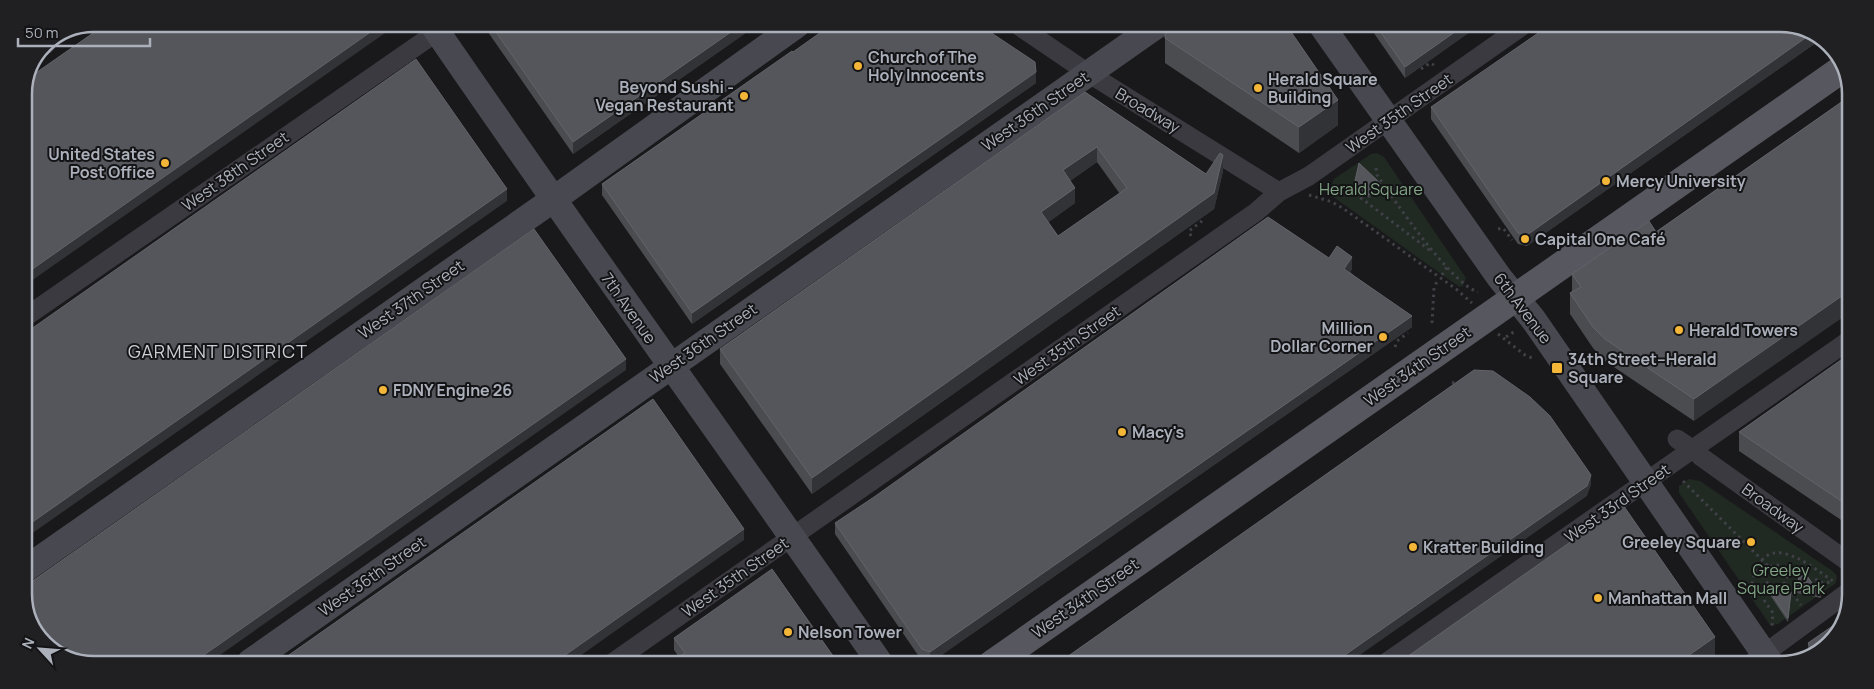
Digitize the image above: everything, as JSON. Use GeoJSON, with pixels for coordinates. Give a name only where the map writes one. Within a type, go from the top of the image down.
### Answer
{"type":"FeatureCollection","features":[{"type":"Feature","properties":{"kind":"main road","name":"7th Avenue"},"geometry":{"type":"LineString","coordinates":[[443,33],[554,199],[875,656]]}},
{"type":"Feature","properties":{"kind":"main road","name":"West 37th Street"},"geometry":{"type":"LineString","coordinates":[[33,564],[554,199],[786,33]]}},
{"type":"Feature","properties":{"kind":"main road","name":"West 36th Street"},"geometry":{"type":"LineString","coordinates":[[259,656],[1146,33]]}},
{"type":"Feature","properties":{"kind":"main road","name":"6th Avenue"},"geometry":{"type":"LineString","coordinates":[[1327,33],[1499,277],[1516,297],[1647,482],[1758,656]]}},
{"type":"Feature","properties":{"kind":"main road","name":"West 34th Street"},"geometry":{"type":"LineString","coordinates":[[1003,656],[1837,72]]}},
{"type":"Feature","properties":{"kind":"street","name":"West 38th Street"},"geometry":{"type":"LineString","coordinates":[[33,312],[430,33]]}},
{"type":"Feature","properties":{"kind":"street","name":"Broadway"},"geometry":{"type":"LineString","coordinates":[[1029,33],[1088,74],[1280,192]]}},
{"type":"Feature","properties":{"kind":"street","name":"West 35th Street"},"geometry":{"type":"LineString","coordinates":[[622,656],[1256,212],[1280,192],[1309,176],[1513,33]]}},
{"type":"Feature","properties":{"kind":"street","name":"West 33rd Street"},"geometry":{"type":"LineString","coordinates":[[1396,656],[1842,346]]}},
{"type":"Feature","properties":{"kind":"street","name":"Broadway"},"geometry":{"type":"LineString","coordinates":[[1687,447],[1842,557]]}},
{"type":"Feature","properties":{"kind":"street"},"geometry":{"type":"LineString","coordinates":[[1767,656],[1841,597]]}},
{"type":"Feature","properties":{"kind":"path"},"geometry":{"type":"LineString","coordinates":[[1421,69],[1430,63],[1434,64]]}},
{"type":"Feature","properties":{"kind":"path"},"geometry":{"type":"LineString","coordinates":[[1376,168],[1378,177],[1436,255],[1464,284],[1478,292]]}},
{"type":"Feature","properties":{"kind":"path"},"geometry":{"type":"LineString","coordinates":[[1301,192],[1332,202],[1344,209],[1474,304]]}},
{"type":"Feature","properties":{"kind":"path"},"geometry":{"type":"LineString","coordinates":[[1342,192],[1357,195],[1436,255]]}},
{"type":"Feature","properties":{"kind":"path"},"geometry":{"type":"LineString","coordinates":[[1191,236],[1189,231],[1202,222]]}},
{"type":"Feature","properties":{"kind":"path"},"geometry":{"type":"LineString","coordinates":[[1498,229],[1503,228],[1512,240]]}},
{"type":"Feature","properties":{"kind":"path"},"geometry":{"type":"LineString","coordinates":[[1442,275],[1447,267]]}},
{"type":"Feature","properties":{"kind":"path"},"geometry":{"type":"LineString","coordinates":[[1432,323],[1434,288],[1438,279]]}},
{"type":"Feature","properties":{"kind":"path"},"geometry":{"type":"LineString","coordinates":[[1506,337],[1509,333],[1515,331]]}},
{"type":"Feature","properties":{"kind":"path"},"geometry":{"type":"LineString","coordinates":[[1396,347],[1397,341],[1408,333]]}},
{"type":"Feature","properties":{"kind":"path"},"geometry":{"type":"LineString","coordinates":[[1452,382],[1457,385],[1462,383]]}},
{"type":"Feature","properties":{"kind":"path"},"geometry":{"type":"LineString","coordinates":[[1683,481],[1769,568]]}},
{"type":"Feature","properties":{"kind":"path"},"geometry":{"type":"LineString","coordinates":[[1752,584],[1756,570],[1762,561],[1775,553],[1787,553],[1834,582],[1823,583],[1816,579]]}},
{"type":"Feature","properties":{"kind":"path"},"geometry":{"type":"LineString","coordinates":[[1776,565],[1783,567],[1787,574],[1784,583],[1778,586],[1768,584],[1766,574],[1769,568],[1776,565]]}},
{"type":"Feature","properties":{"kind":"path"},"geometry":{"type":"LineString","coordinates":[[1784,583],[1801,605]]}},
{"type":"Feature","properties":{"kind":"path"},"geometry":{"type":"LineString","coordinates":[[1764,600],[1773,613],[1772,626]]}},
{"type":"Feature","properties":{"kind":"green space","name":"Herald Square"},"geometry":{"type":"Polygon","coordinates":[[[1377,153],[1384,157],[1466,278],[1463,286],[1460,287],[1448,279],[1332,196],[1330,188],[1334,179],[1371,154],[1377,153]]]}},
{"type":"Feature","properties":{"kind":"green space","name":"Greeley Square Park"},"geometry":{"type":"Polygon","coordinates":[[[1689,479],[1700,481],[1834,572],[1837,576],[1836,583],[1778,624],[1770,625],[1679,493],[1679,486],[1689,479]]]}},
{"type":"Feature","properties":{"kind":"building"},"geometry":{"type":"Polygon","coordinates":[[[93,33],[369,33],[33,269],[33,95],[37,72],[93,33]]]}},
{"type":"Feature","properties":{"kind":"building"},"geometry":{"type":"Polygon","coordinates":[[[497,33],[730,33],[573,142],[497,33]]]}},
{"type":"Feature","properties":{"kind":"building"},"geometry":{"type":"Polygon","coordinates":[[[820,33],[992,33],[1035,62],[1036,72],[692,313],[602,184],[820,33]]]}},
{"type":"Feature","properties":{"kind":"building"},"geometry":{"type":"Polygon","coordinates":[[[1165,33],[1292,33],[1338,100],[1299,127],[1165,38],[1165,33]]]}},
{"type":"Feature","properties":{"kind":"building"},"geometry":{"type":"Polygon","coordinates":[[[1381,33],[1453,33],[1405,67],[1381,33]]]}},
{"type":"Feature","properties":{"kind":"building"},"geometry":{"type":"Polygon","coordinates":[[[1538,33],[1779,33],[1805,38],[1527,235],[1518,233],[1431,107],[1538,33]]]}},
{"type":"Feature","properties":{"kind":"building"},"geometry":{"type":"Polygon","coordinates":[[[416,59],[507,189],[33,522],[33,328],[416,59]]]}},
{"type":"Feature","properties":{"kind":"building"},"geometry":{"type":"Polygon","coordinates":[[[1085,92],[1206,174],[1220,153],[1223,155],[1214,193],[812,478],[720,349],[1085,92]],[[1097,147],[1063,170],[1075,188],[1041,212],[1058,236],[1127,188],[1097,147]]]}},
{"type":"Feature","properties":{"kind":"building"},"geometry":{"type":"Polygon","coordinates":[[[1841,102],[1841,296],[1694,399],[1605,339],[1593,327],[1570,293],[1581,287],[1572,274],[1649,221],[1656,232],[1841,102]]]}},
{"type":"Feature","properties":{"kind":"building"},"geometry":{"type":"Polygon","coordinates":[[[1359,163],[1381,184],[1369,195],[1355,181],[1359,163]]]}},
{"type":"Feature","properties":{"kind":"building","name":"Macy's"},"geometry":{"type":"Polygon","coordinates":[[[1268,217],[1329,258],[1337,246],[1352,257],[1344,269],[1412,316],[930,652],[922,649],[835,523],[1268,217]]]}},
{"type":"Feature","properties":{"kind":"building"},"geometry":{"type":"Polygon","coordinates":[[[534,229],[626,359],[203,656],[95,656],[75,653],[65,649],[65,624],[41,624],[36,614],[33,598],[33,581],[534,229]]]}},
{"type":"Feature","properties":{"kind":"building"},"geometry":{"type":"Polygon","coordinates":[[[1842,360],[1842,501],[1739,432],[1842,360]]]}},
{"type":"Feature","properties":{"kind":"building"},"geometry":{"type":"Polygon","coordinates":[[[1474,370],[1493,371],[1530,397],[1550,416],[1591,475],[1587,486],[1343,656],[1068,656],[1474,370]]]}},
{"type":"Feature","properties":{"kind":"building"},"geometry":{"type":"Polygon","coordinates":[[[653,399],[744,529],[564,656],[288,656],[653,399]]]}},
{"type":"Feature","properties":{"kind":"building","name":"Manhattan Mall"},"geometry":{"type":"Polygon","coordinates":[[[1623,505],[1715,637],[1688,656],[1408,656],[1623,505]]]}},
{"type":"Feature","properties":{"kind":"building"},"geometry":{"type":"Polygon","coordinates":[[[1801,568],[1821,595],[1796,590],[1801,568]]]}},
{"type":"Feature","properties":{"kind":"building"},"geometry":{"type":"Polygon","coordinates":[[[772,569],[833,656],[680,656],[685,653],[674,638],[772,569]]]}},
{"type":"Feature","properties":{"kind":"building"},"geometry":{"type":"Polygon","coordinates":[[[1768,589],[1791,592],[1788,618],[1768,589]]]}},
{"type":"Feature","properties":{"kind":"building"},"geometry":{"type":"Polygon","coordinates":[[[1833,626],[1814,646],[1811,648],[1808,643],[1833,626]]]}},
{"type":"Feature","properties":{"kind":"place","name":"Church of The Holy Innocents"},"geometry":{"type":"Point","coordinates":[858,66]}},
{"type":"Feature","properties":{"kind":"place","name":"Herald Square Building"},"geometry":{"type":"Point","coordinates":[1258,88]}},
{"type":"Feature","properties":{"kind":"place","name":"Beyond Sushi - Vegan Restaurant"},"geometry":{"type":"Point","coordinates":[744,96]}},
{"type":"Feature","properties":{"kind":"place","name":"United States Post Office"},"geometry":{"type":"Point","coordinates":[165,163]}},
{"type":"Feature","properties":{"kind":"place","name":"Mercy University"},"geometry":{"type":"Point","coordinates":[1606,181]}},
{"type":"Feature","properties":{"kind":"place","name":"Capital One Café"},"geometry":{"type":"Point","coordinates":[1525,239]}},
{"type":"Feature","properties":{"kind":"place","name":"Herald Towers"},"geometry":{"type":"Point","coordinates":[1679,330]}},
{"type":"Feature","properties":{"kind":"place","name":"Million Dollar Corner"},"geometry":{"type":"Point","coordinates":[1383,337]}},
{"type":"Feature","properties":{"kind":"place","name":"34th Street–Herald Square"},"geometry":{"type":"Point","coordinates":[1557,368]}},
{"type":"Feature","properties":{"kind":"place","name":"FDNY Engine 26"},"geometry":{"type":"Point","coordinates":[383,390]}},
{"type":"Feature","properties":{"kind":"place","name":"Macy's"},"geometry":{"type":"Point","coordinates":[1122,432]}},
{"type":"Feature","properties":{"kind":"place","name":"Greeley Square"},"geometry":{"type":"Point","coordinates":[1751,542]}},
{"type":"Feature","properties":{"kind":"place","name":"Kratter Building"},"geometry":{"type":"Point","coordinates":[1413,547]}},
{"type":"Feature","properties":{"kind":"place","name":"Manhattan Mall"},"geometry":{"type":"Point","coordinates":[1598,598]}},
{"type":"Feature","properties":{"kind":"place","name":"Nelson Tower"},"geometry":{"type":"Point","coordinates":[788,632]}},
{"type":"Feature","properties":{"kind":"district","name":"GARMENT DISTRICT"},"geometry":{"type":"Point","coordinates":[218,352]}}]}
